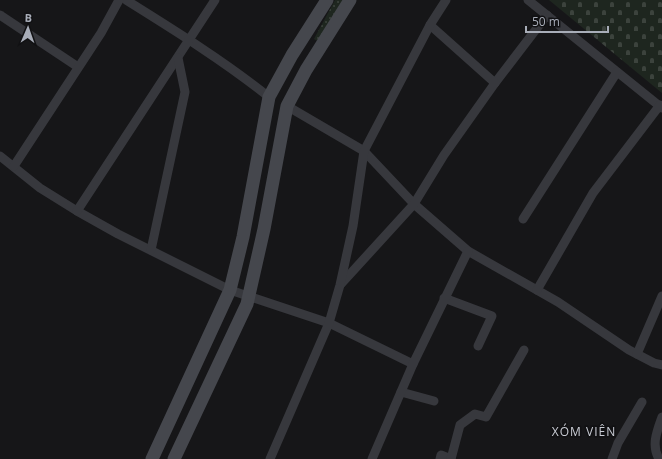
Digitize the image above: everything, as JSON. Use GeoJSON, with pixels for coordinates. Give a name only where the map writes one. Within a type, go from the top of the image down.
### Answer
{"type":"FeatureCollection","features":[{"type":"Feature","properties":{"kind":"main road"},"geometry":{"type":"LineString","coordinates":[[152,459],[230,290],[243,237],[269,97],[292,54],[327,0]]}},
{"type":"Feature","properties":{"kind":"main road"},"geometry":{"type":"LineString","coordinates":[[174,459],[247,304],[264,229],[287,106],[306,70],[350,0]]}},
{"type":"Feature","properties":{"kind":"main road"},"geometry":{"type":"LineString","coordinates":[[269,97],[287,106]]}},
{"type":"Feature","properties":{"kind":"street"},"geometry":{"type":"LineString","coordinates":[[14,166],[101,32],[119,0]]}},
{"type":"Feature","properties":{"kind":"street"},"geometry":{"type":"LineString","coordinates":[[126,0],[190,41],[269,97]]}},
{"type":"Feature","properties":{"kind":"street"},"geometry":{"type":"LineString","coordinates":[[77,211],[190,41],[215,0]]}},
{"type":"Feature","properties":{"kind":"street"},"geometry":{"type":"LineString","coordinates":[[270,459],[329,323],[340,285],[353,226],[364,151],[430,26],[446,0]]}},
{"type":"Feature","properties":{"kind":"street"},"geometry":{"type":"LineString","coordinates":[[528,0],[661,106],[593,193],[537,290]]}},
{"type":"Feature","properties":{"kind":"street"},"geometry":{"type":"LineString","coordinates":[[0,15],[78,67]]}},
{"type":"Feature","properties":{"kind":"street"},"geometry":{"type":"LineString","coordinates":[[340,285],[414,204],[444,155],[547,15]]}},
{"type":"Feature","properties":{"kind":"street"},"geometry":{"type":"LineString","coordinates":[[430,26],[495,84]]}},
{"type":"Feature","properties":{"kind":"street"},"geometry":{"type":"LineString","coordinates":[[151,250],[185,92],[178,58]]}},
{"type":"Feature","properties":{"kind":"street"},"geometry":{"type":"LineString","coordinates":[[522,219],[617,72]]}},
{"type":"Feature","properties":{"kind":"street"},"geometry":{"type":"LineString","coordinates":[[287,106],[364,151],[414,204],[468,251],[558,302],[637,354],[662,365]]}},
{"type":"Feature","properties":{"kind":"street"},"geometry":{"type":"LineString","coordinates":[[0,156],[40,188],[77,211],[230,290],[329,323],[413,364]]}},
{"type":"Feature","properties":{"kind":"street"},"geometry":{"type":"LineString","coordinates":[[372,459],[413,364],[468,251]]}},
{"type":"Feature","properties":{"kind":"street"},"geometry":{"type":"LineString","coordinates":[[637,354],[662,296]]}},
{"type":"Feature","properties":{"kind":"street"},"geometry":{"type":"LineString","coordinates":[[444,298],[492,316],[478,346]]}},
{"type":"Feature","properties":{"kind":"street"},"geometry":{"type":"LineString","coordinates":[[440,459],[441,456],[451,459],[460,425],[475,414],[486,417],[524,350]]}},
{"type":"Feature","properties":{"kind":"street"},"geometry":{"type":"LineString","coordinates":[[401,392],[434,401]]}},
{"type":"Feature","properties":{"kind":"street"},"geometry":{"type":"LineString","coordinates":[[612,459],[618,442],[642,402]]}},
{"type":"Feature","properties":{"kind":"street"},"geometry":{"type":"LineString","coordinates":[[659,459],[655,453],[655,436],[662,417]]}},
{"type":"Feature","properties":{"kind":"green space"},"geometry":{"type":"Polygon","coordinates":[[[335,0],[343,0],[319,42],[314,39],[335,0]]]}},
{"type":"Feature","properties":{"kind":"green space"},"geometry":{"type":"Polygon","coordinates":[[[549,0],[662,0],[662,93],[549,0]]]}},
{"type":"Feature","properties":{"kind":"district","name":"XÓM VIÊN"},"geometry":{"type":"Point","coordinates":[584,431]}}]}
